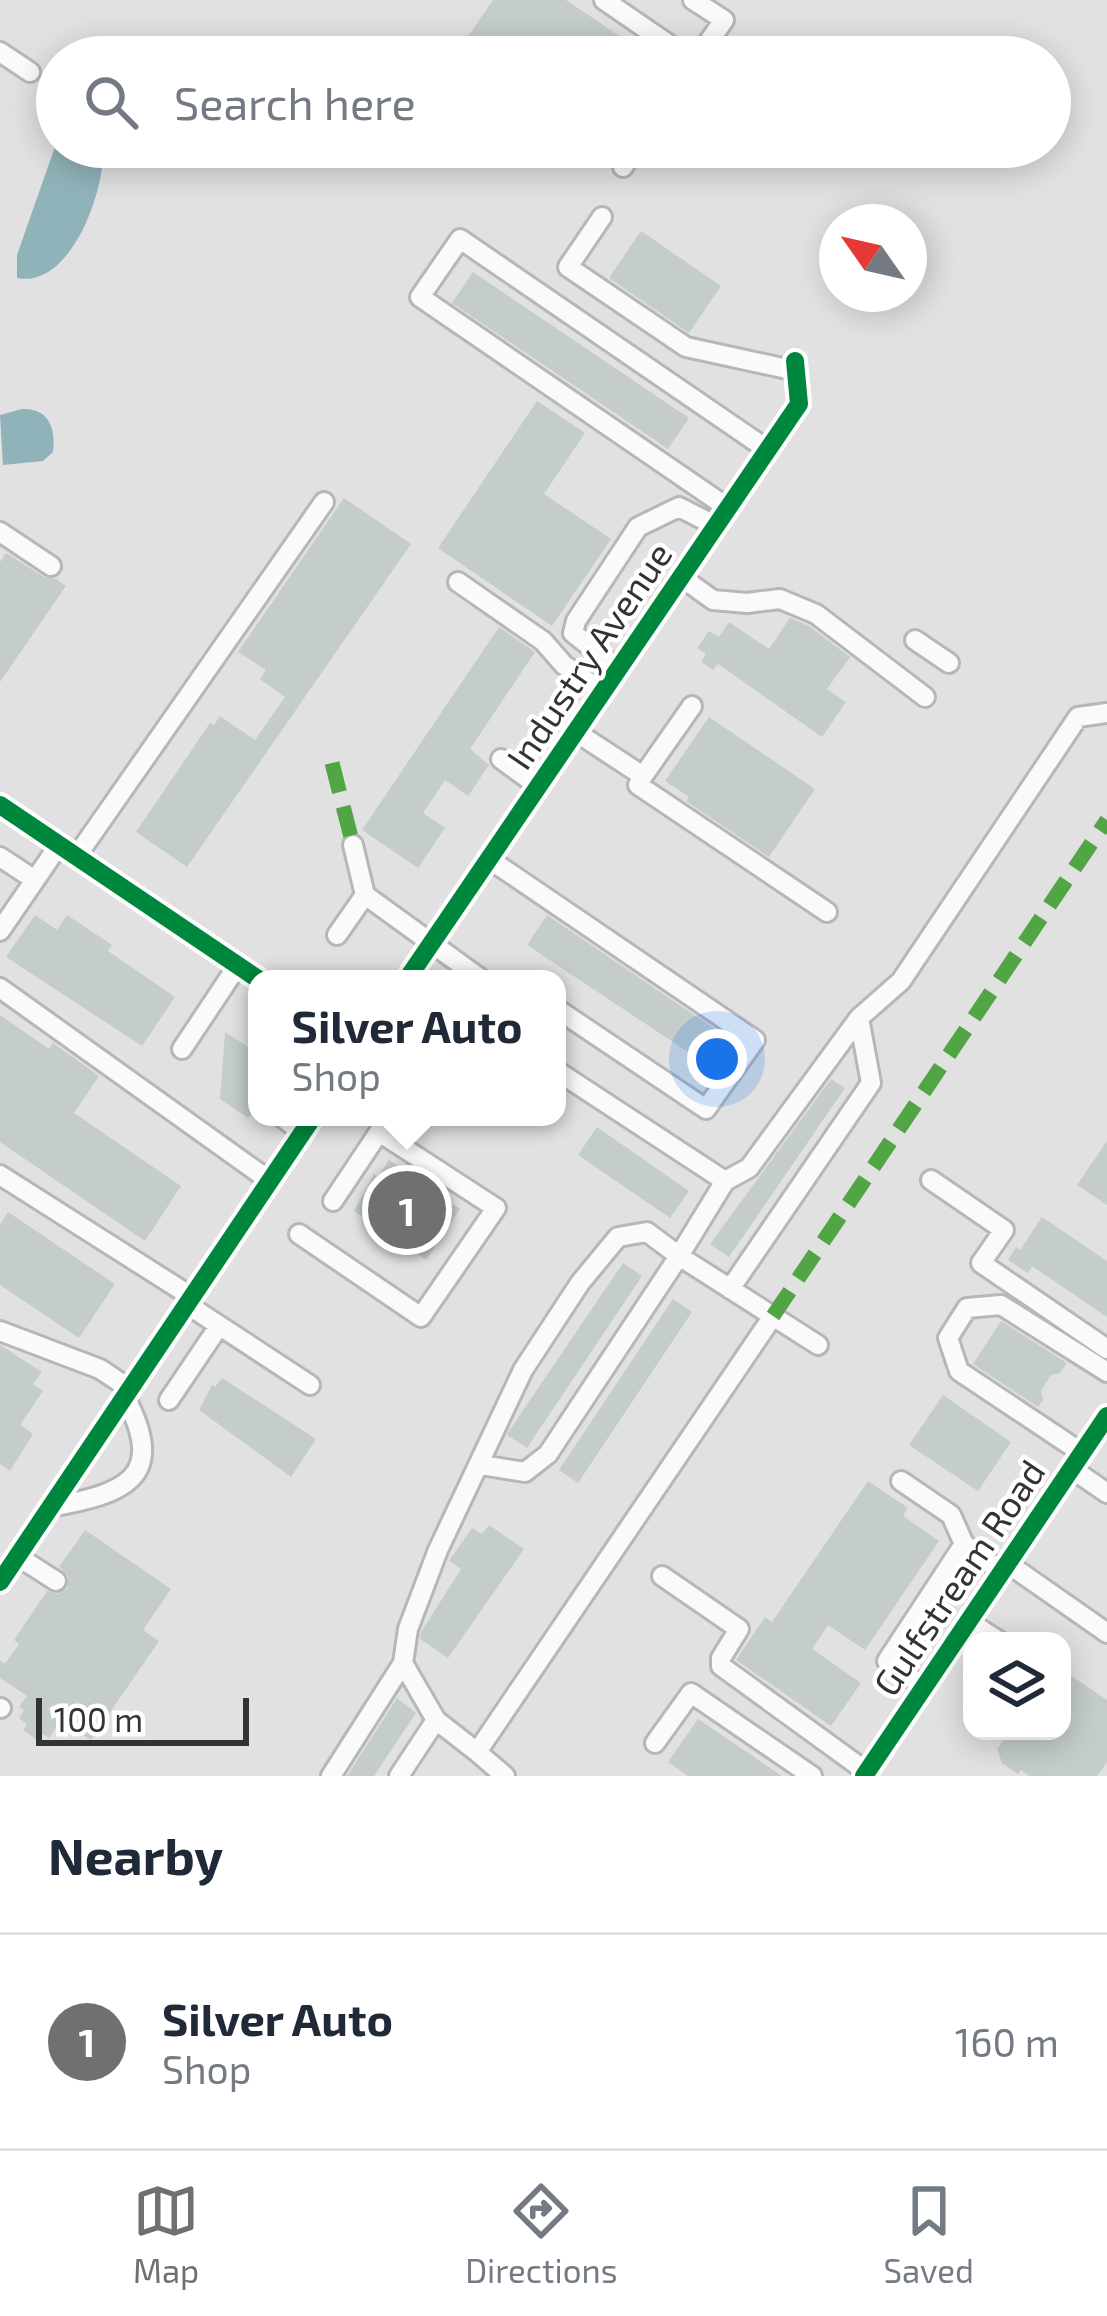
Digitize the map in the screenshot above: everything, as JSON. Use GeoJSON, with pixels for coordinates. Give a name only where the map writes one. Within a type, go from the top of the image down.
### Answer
{"type":"FeatureCollection","features":[{"type":"Feature","properties":{"kind":"street"},"geometry":{"type":"LineString","coordinates":[[604,0],[656,36]]}},
{"type":"Feature","properties":{"kind":"street"},"geometry":{"type":"LineString","coordinates":[[0,52],[30,72]]}},
{"type":"Feature","properties":{"kind":"street","name":"Industry Avenue"},"geometry":{"type":"LineString","coordinates":[[414,970],[799,404],[796,366],[686,347],[568,267],[602,218]]}},
{"type":"Feature","properties":{"kind":"street"},"geometry":{"type":"LineString","coordinates":[[728,508],[420,297],[433,278],[460,239],[768,450]]}},
{"type":"Feature","properties":{"kind":"street"},"geometry":{"type":"LineString","coordinates":[[76,856],[324,502]]}},
{"type":"Feature","properties":{"kind":"street"},"geometry":{"type":"LineString","coordinates":[[618,669],[573,633],[576,621],[638,526],[679,507],[716,526]]}},
{"type":"Feature","properties":{"kind":"street"},"geometry":{"type":"LineString","coordinates":[[0,532],[51,566]]}},
{"type":"Feature","properties":{"kind":"street"},"geometry":{"type":"LineString","coordinates":[[681,577],[713,600],[780,599],[816,614],[925,697]]}},
{"type":"Feature","properties":{"kind":"street"},"geometry":{"type":"LineString","coordinates":[[458,582],[543,641],[563,665],[603,692]]}},
{"type":"Feature","properties":{"kind":"street"},"geometry":{"type":"LineString","coordinates":[[915,640],[949,663]]}},
{"type":"Feature","properties":{"kind":"street"},"geometry":{"type":"LineString","coordinates":[[692,706],[638,785],[827,912]]}},
{"type":"Feature","properties":{"kind":"street"},"geometry":{"type":"LineString","coordinates":[[481,1465],[525,1472],[548,1454],[725,1181],[749,1168],[859,1018],[901,981],[1078,717],[1107,713]]}},
{"type":"Feature","properties":{"kind":"street"},"geometry":{"type":"LineString","coordinates":[[575,732],[644,776]]}},
{"type":"Feature","properties":{"kind":"street"},"geometry":{"type":"LineString","coordinates":[[501,759],[538,786]]}},
{"type":"Feature","properties":{"kind":"street"},"geometry":{"type":"LineString","coordinates":[[0,805],[248,972]]}},
{"type":"Feature","properties":{"kind":"street"},"geometry":{"type":"LineString","coordinates":[[0,931],[59,845]]}},
{"type":"Feature","properties":{"kind":"street"},"geometry":{"type":"LineString","coordinates":[[353,845],[365,895],[468,970]]}},
{"type":"Feature","properties":{"kind":"street"},"geometry":{"type":"LineString","coordinates":[[0,857],[35,880]]}},
{"type":"Feature","properties":{"kind":"street"},"geometry":{"type":"LineString","coordinates":[[489,859],[755,1040],[706,1109],[566,1015]]}},
{"type":"Feature","properties":{"kind":"street"},"geometry":{"type":"LineString","coordinates":[[337,935],[365,895]]}},
{"type":"Feature","properties":{"kind":"street"},"geometry":{"type":"LineString","coordinates":[[182,1049],[238,965]]}},
{"type":"Feature","properties":{"kind":"street"},"geometry":{"type":"LineString","coordinates":[[0,988],[270,1181]]}},
{"type":"Feature","properties":{"kind":"street"},"geometry":{"type":"LineString","coordinates":[[730,1289],[871,1083],[859,1018]]}},
{"type":"Feature","properties":{"kind":"street"},"geometry":{"type":"LineString","coordinates":[[566,1077],[725,1181]]}},
{"type":"Feature","properties":{"kind":"street"},"geometry":{"type":"LineString","coordinates":[[56,1581],[6,1568],[307,1126]]}},
{"type":"Feature","properties":{"kind":"street"},"geometry":{"type":"LineString","coordinates":[[333,1201],[383,1126]]}},
{"type":"Feature","properties":{"kind":"street"},"geometry":{"type":"LineString","coordinates":[[299,1234],[422,1317],[496,1208],[387,1126]]}},
{"type":"Feature","properties":{"kind":"street"},"geometry":{"type":"LineString","coordinates":[[0,1175],[310,1385]]}},
{"type":"Feature","properties":{"kind":"street"},"geometry":{"type":"LineString","coordinates":[[931,1180],[1004,1230],[981,1264],[1107,1349]]}},
{"type":"Feature","properties":{"kind":"street"},"geometry":{"type":"LineString","coordinates":[[331,1776],[403,1663],[408,1629],[438,1550],[523,1370],[580,1283],[618,1237],[647,1232],[818,1345]]}},
{"type":"Feature","properties":{"kind":"street"},"geometry":{"type":"LineString","coordinates":[[1107,1372],[1001,1305],[967,1308],[948,1338],[959,1371],[1077,1461],[1107,1493]]}},
{"type":"Feature","properties":{"kind":"street"},"geometry":{"type":"LineString","coordinates":[[477,1752],[773,1316]]}},
{"type":"Feature","properties":{"kind":"street"},"geometry":{"type":"LineString","coordinates":[[169,1400],[219,1326]]}},
{"type":"Feature","properties":{"kind":"street"},"geometry":{"type":"LineString","coordinates":[[0,1331],[100,1369],[127,1393],[143,1441],[137,1472],[109,1492],[50,1507]]}},
{"type":"Feature","properties":{"kind":"street","name":"Gulfstream Road"},"geometry":{"type":"LineString","coordinates":[[868,1770],[1107,1416]]}},
{"type":"Feature","properties":{"kind":"street"},"geometry":{"type":"LineString","coordinates":[[901,1481],[951,1515],[964,1544],[1107,1633]]}},
{"type":"Feature","properties":{"kind":"street"},"geometry":{"type":"LineString","coordinates":[[924,1687],[887,1661],[964,1544]]}},
{"type":"Feature","properties":{"kind":"street"},"geometry":{"type":"LineString","coordinates":[[662,1576],[740,1629],[721,1658],[721,1666],[868,1770],[892,1776]]}},
{"type":"Feature","properties":{"kind":"street"},"geometry":{"type":"LineString","coordinates":[[968,1621],[985,1632]]}},
{"type":"Feature","properties":{"kind":"street"},"geometry":{"type":"LineString","coordinates":[[403,1663],[436,1720],[505,1776]]}},
{"type":"Feature","properties":{"kind":"street"},"geometry":{"type":"LineString","coordinates":[[655,1743],[691,1693],[812,1776]]}},
{"type":"Feature","properties":{"kind":"street"},"geometry":{"type":"LineString","coordinates":[[399,1776],[436,1720]]}},
{"type":"Feature","properties":{"kind":"water"},"geometry":{"type":"Polygon","coordinates":[[[48,168],[101,168],[81,232],[54,268],[36,277],[17,278],[17,255],[48,168]]]}},
{"type":"Feature","properties":{"kind":"water"},"geometry":{"type":"Polygon","coordinates":[[[22,409],[39,412],[49,421],[53,452],[43,461],[3,465],[0,415],[22,409]]]}},
{"type":"Feature","properties":{"kind":"building"},"geometry":{"type":"Polygon","coordinates":[[[493,0],[566,0],[620,36],[468,36],[493,0]]]}},
{"type":"Feature","properties":{"kind":"building"},"geometry":{"type":"Polygon","coordinates":[[[641,231],[721,286],[689,333],[609,278],[641,231]]]}},
{"type":"Feature","properties":{"kind":"building"},"geometry":{"type":"Polygon","coordinates":[[[473,272],[689,418],[668,449],[452,303],[473,272]]]}},
{"type":"Feature","properties":{"kind":"building"},"geometry":{"type":"Polygon","coordinates":[[[537,401],[585,433],[544,494],[611,539],[552,626],[438,548],[537,401]]]}},
{"type":"Feature","properties":{"kind":"building"},"geometry":{"type":"Polygon","coordinates":[[[344,498],[411,544],[187,867],[136,832],[210,723],[214,725],[220,716],[255,740],[285,697],[260,679],[266,670],[238,652],[344,498]]]}},
{"type":"Feature","properties":{"kind":"building"},"geometry":{"type":"Polygon","coordinates":[[[6,553],[66,586],[0,682],[0,562],[6,553]]]}},
{"type":"Feature","properties":{"kind":"building"},"geometry":{"type":"Polygon","coordinates":[[[790,618],[809,626],[850,657],[827,689],[846,702],[822,737],[718,664],[713,670],[701,662],[706,654],[697,648],[709,631],[719,637],[729,622],[769,649],[790,618]]]}},
{"type":"Feature","properties":{"kind":"building"},"geometry":{"type":"Polygon","coordinates":[[[499,627],[535,652],[470,749],[489,765],[468,796],[445,780],[423,813],[445,828],[418,868],[362,830],[499,627]]]}},
{"type":"Feature","properties":{"kind":"building"},"geometry":{"type":"Polygon","coordinates":[[[709,717],[815,789],[769,857],[686,801],[689,797],[665,781],[709,717]]]}},
{"type":"Feature","properties":{"kind":"building"},"geometry":{"type":"Polygon","coordinates":[[[35,915],[57,930],[67,915],[112,945],[108,951],[175,997],[142,1046],[6,957],[35,915]]]}},
{"type":"Feature","properties":{"kind":"building"},"geometry":{"type":"Polygon","coordinates":[[[547,915],[728,1038],[709,1066],[527,945],[547,915]]]}},
{"type":"Feature","properties":{"kind":"building"},"geometry":{"type":"Polygon","coordinates":[[[0,1015],[49,1049],[53,1043],[99,1076],[74,1113],[181,1186],[145,1241],[0,1142],[0,1015]]]}},
{"type":"Feature","properties":{"kind":"building"},"geometry":{"type":"Polygon","coordinates":[[[225,1032],[248,1047],[248,1118],[220,1099],[225,1032]]]}},
{"type":"Feature","properties":{"kind":"building"},"geometry":{"type":"Polygon","coordinates":[[[831,1079],[845,1088],[729,1257],[710,1244],[831,1079]]]}},
{"type":"Feature","properties":{"kind":"building"},"geometry":{"type":"Polygon","coordinates":[[[597,1127],[689,1191],[670,1218],[578,1155],[597,1127]]]}},
{"type":"Feature","properties":{"kind":"building"},"geometry":{"type":"Polygon","coordinates":[[[1107,1141],[1107,1205],[1077,1185],[1107,1141]]]}},
{"type":"Feature","properties":{"kind":"building"},"geometry":{"type":"Polygon","coordinates":[[[389,1160],[460,1209],[426,1260],[354,1211],[374,1174],[378,1177],[389,1160]]]}},
{"type":"Feature","properties":{"kind":"building"},"geometry":{"type":"Polygon","coordinates":[[[8,1212],[115,1284],[79,1338],[0,1285],[0,1225],[8,1212]]]}},
{"type":"Feature","properties":{"kind":"building"},"geometry":{"type":"Polygon","coordinates":[[[1042,1217],[1107,1261],[1107,1317],[1032,1266],[1028,1273],[1008,1260],[1042,1217]]]}},
{"type":"Feature","properties":{"kind":"building"},"geometry":{"type":"Polygon","coordinates":[[[623,1263],[642,1276],[527,1448],[507,1435],[509,1431],[623,1263]]]}},
{"type":"Feature","properties":{"kind":"building"},"geometry":{"type":"Polygon","coordinates":[[[673,1299],[692,1312],[578,1483],[559,1470],[673,1299]]]}},
{"type":"Feature","properties":{"kind":"building"},"geometry":{"type":"Polygon","coordinates":[[[1001,1321],[1067,1363],[1060,1373],[1051,1375],[1038,1407],[973,1364],[1001,1321]]]}},
{"type":"Feature","properties":{"kind":"building"},"geometry":{"type":"Polygon","coordinates":[[[0,1345],[42,1372],[33,1384],[43,1391],[20,1425],[33,1434],[10,1471],[0,1464],[0,1345]]]}},
{"type":"Feature","properties":{"kind":"building"},"geometry":{"type":"Polygon","coordinates":[[[222,1378],[316,1439],[291,1477],[199,1410],[212,1385],[222,1378]]]}},
{"type":"Feature","properties":{"kind":"building"},"geometry":{"type":"Polygon","coordinates":[[[943,1395],[1011,1442],[978,1491],[909,1445],[943,1395]]]}},
{"type":"Feature","properties":{"kind":"building"},"geometry":{"type":"Polygon","coordinates":[[[868,1481],[908,1508],[903,1516],[939,1541],[865,1650],[828,1625],[812,1649],[861,1683],[831,1726],[736,1660],[765,1617],[772,1622],[868,1481]]]}},
{"type":"Feature","properties":{"kind":"building"},"geometry":{"type":"Polygon","coordinates":[[[489,1525],[524,1549],[448,1658],[420,1639],[421,1632],[461,1569],[449,1561],[472,1528],[482,1534],[489,1525]]]}},
{"type":"Feature","properties":{"kind":"building"},"geometry":{"type":"Polygon","coordinates":[[[85,1530],[171,1589],[143,1630],[159,1641],[91,1740],[61,1720],[49,1738],[41,1733],[37,1740],[23,1730],[27,1724],[19,1718],[24,1710],[19,1707],[27,1696],[0,1678],[0,1660],[5,1664],[19,1644],[14,1640],[47,1591],[57,1594],[67,1589],[68,1576],[59,1567],[85,1530]]]}},
{"type":"Feature","properties":{"kind":"building"},"geometry":{"type":"Polygon","coordinates":[[[1071,1676],[1107,1700],[1107,1762],[1097,1776],[1029,1776],[1021,1770],[1018,1774],[1002,1763],[997,1749],[1004,1740],[1071,1740],[1071,1676]]]}},
{"type":"Feature","properties":{"kind":"building"},"geometry":{"type":"Polygon","coordinates":[[[397,1698],[416,1713],[374,1776],[347,1776],[397,1698]]]}},
{"type":"Feature","properties":{"kind":"building"},"geometry":{"type":"Polygon","coordinates":[[[698,1719],[782,1776],[688,1776],[668,1762],[698,1719]]]}},
{"type":"Feature","properties":{"kind":"marked path"},"geometry":{"type":"LineString","coordinates":[[332,763],[353,845]]}},
{"type":"Feature","properties":{"kind":"marked path"},"geometry":{"type":"LineString","coordinates":[[773,1316],[1107,820]]}},
{"type":"Feature","properties":{"kind":"cycle path"},"geometry":{"type":"LineString","coordinates":[[413,970],[799,404],[795,361]]}},
{"type":"Feature","properties":{"kind":"cycle path"},"geometry":{"type":"LineString","coordinates":[[0,805],[248,972]]}},
{"type":"Feature","properties":{"kind":"cycle path"},"geometry":{"type":"LineString","coordinates":[[0,1582],[307,1126]]}},
{"type":"Feature","properties":{"kind":"cycle path"},"geometry":{"type":"LineString","coordinates":[[864,1776],[1107,1416]]}},
{"type":"Feature","properties":{"kind":"place","name":"Silver Auto"},"geometry":{"type":"Point","coordinates":[407,1210]}}]}
